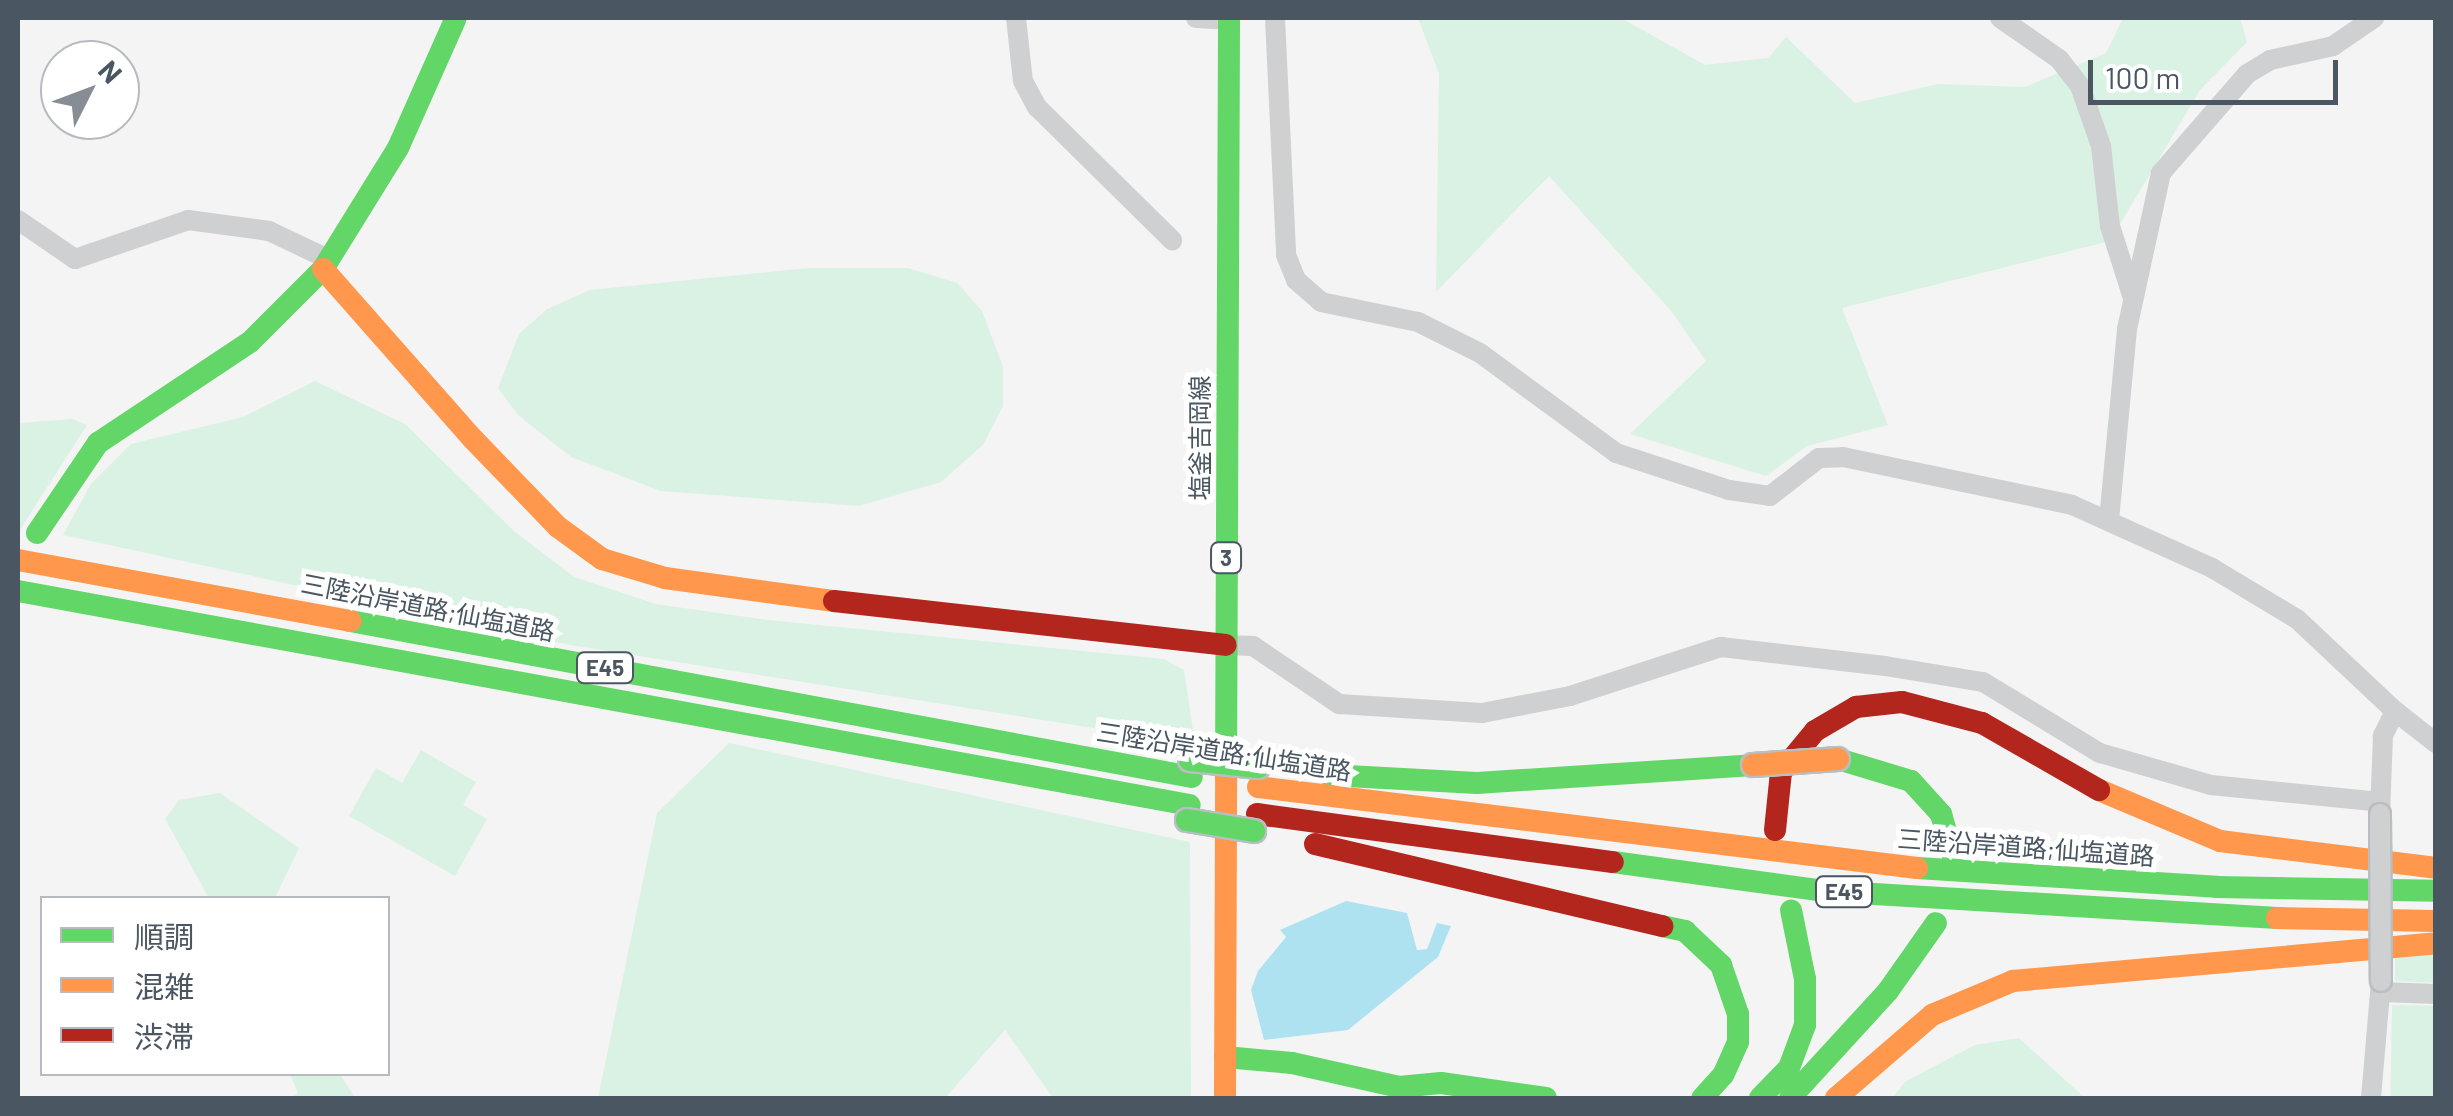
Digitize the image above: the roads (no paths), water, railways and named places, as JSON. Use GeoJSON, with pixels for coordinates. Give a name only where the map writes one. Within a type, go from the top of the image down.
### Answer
{"type":"FeatureCollection","features":[{"type":"Feature","properties":{"kind":"main road"},"geometry":{"type":"LineString","coordinates":[[37,533],[98,443],[250,342],[325,264],[398,148],[456,18]]}},
{"type":"Feature","properties":{"kind":"main road","name":"塩釜吉岡線"},"geometry":{"type":"LineString","coordinates":[[1225,1098],[1229,19]]}},
{"type":"Feature","properties":{"kind":"main road"},"geometry":{"type":"LineString","coordinates":[[325,264],[509,477],[558,527],[602,559],[665,578],[946,618],[1226,646]]}},
{"type":"Feature","properties":{"kind":"main road","name":"三陸沿岸道路;仙塩道路"},"geometry":{"type":"LineString","coordinates":[[18,560],[984,739],[1874,865],[2216,887],[2436,892]]}},
{"type":"Feature","properties":{"kind":"main road","name":"E45"},"geometry":{"type":"LineString","coordinates":[[18,591],[980,768],[1189,813],[1255,822],[1824,890],[2240,917],[2436,920]]}},
{"type":"Feature","properties":{"kind":"main road"},"geometry":{"type":"LineString","coordinates":[[1775,830],[1782,772],[1815,731],[1856,707],[1902,702],[1982,723],[2137,811],[2220,841],[2436,868]]}},
{"type":"Feature","properties":{"kind":"main road"},"geometry":{"type":"LineString","coordinates":[[1259,777],[1478,783],[1838,760],[1878,766],[1911,781],[1941,814],[1953,856]]}},
{"type":"Feature","properties":{"kind":"main road"},"geometry":{"type":"LineString","coordinates":[[1255,822],[1652,918],[1685,931],[1721,966],[1738,1014],[1738,1042],[1723,1075],[1702,1098]]}},
{"type":"Feature","properties":{"kind":"main road"},"geometry":{"type":"LineString","coordinates":[[1760,1098],[1789,1068],[1805,1025],[1804,978],[1791,910]]}},
{"type":"Feature","properties":{"kind":"main road"},"geometry":{"type":"LineString","coordinates":[[1790,1098],[1888,990],[1936,923]]}},
{"type":"Feature","properties":{"kind":"main road"},"geometry":{"type":"LineString","coordinates":[[1836,1098],[1932,1015],[2012,981],[2436,943]]}},
{"type":"Feature","properties":{"kind":"main road"},"geometry":{"type":"LineString","coordinates":[[1225,1057],[1358,1098]]}},
{"type":"Feature","properties":{"kind":"main road"},"geometry":{"type":"LineString","coordinates":[[1225,1057],[1292,1063],[1399,1087],[1441,1083],[1546,1098]]}},
{"type":"Feature","properties":{"kind":"street"},"geometry":{"type":"LineString","coordinates":[[1016,18],[1023,82],[1037,106],[1172,240]]}},
{"type":"Feature","properties":{"kind":"street"},"geometry":{"type":"LineString","coordinates":[[1196,18],[1229,19]]}},
{"type":"Feature","properties":{"kind":"street"},"geometry":{"type":"LineString","coordinates":[[1275,18],[1286,255],[1296,280],[1320,302],[1418,322],[1480,353],[1616,453],[1729,490],[1770,496],[1819,458],[1843,458],[2014,490],[2109,520],[2265,596],[2436,743]]}},
{"type":"Feature","properties":{"kind":"street"},"geometry":{"type":"LineString","coordinates":[[2000,18],[2059,59],[2080,86],[2100,146],[2110,226],[2133,299]]}},
{"type":"Feature","properties":{"kind":"street"},"geometry":{"type":"LineString","coordinates":[[2109,520],[2133,299],[2161,172],[2197,126],[2248,74],[2270,60],[2333,46],[2374,18]]}},
{"type":"Feature","properties":{"kind":"street"},"geometry":{"type":"LineString","coordinates":[[18,220],[74,259],[188,220],[270,230],[325,264]]}},
{"type":"Feature","properties":{"kind":"street"},"geometry":{"type":"LineString","coordinates":[[1226,646],[1254,646],[1339,704],[1482,713],[1570,696],[1721,647],[1885,666],[1983,682],[2100,753],[2211,786],[2380,808]]}},
{"type":"Feature","properties":{"kind":"street"},"geometry":{"type":"LineString","coordinates":[[2372,1098],[2381,986],[2383,736],[2395,711]]}},
{"type":"Feature","properties":{"kind":"street"},"geometry":{"type":"LineString","coordinates":[[2381,986],[2436,994]]}},
{"type":"Feature","properties":{"kind":"water"},"geometry":{"type":"Polygon","coordinates":[[[1346,901],[1407,913],[1417,950],[1427,949],[1437,923],[1451,926],[1438,957],[1348,1030],[1264,1040],[1251,990],[1258,971],[1286,937],[1280,930],[1346,901]]]}}]}
